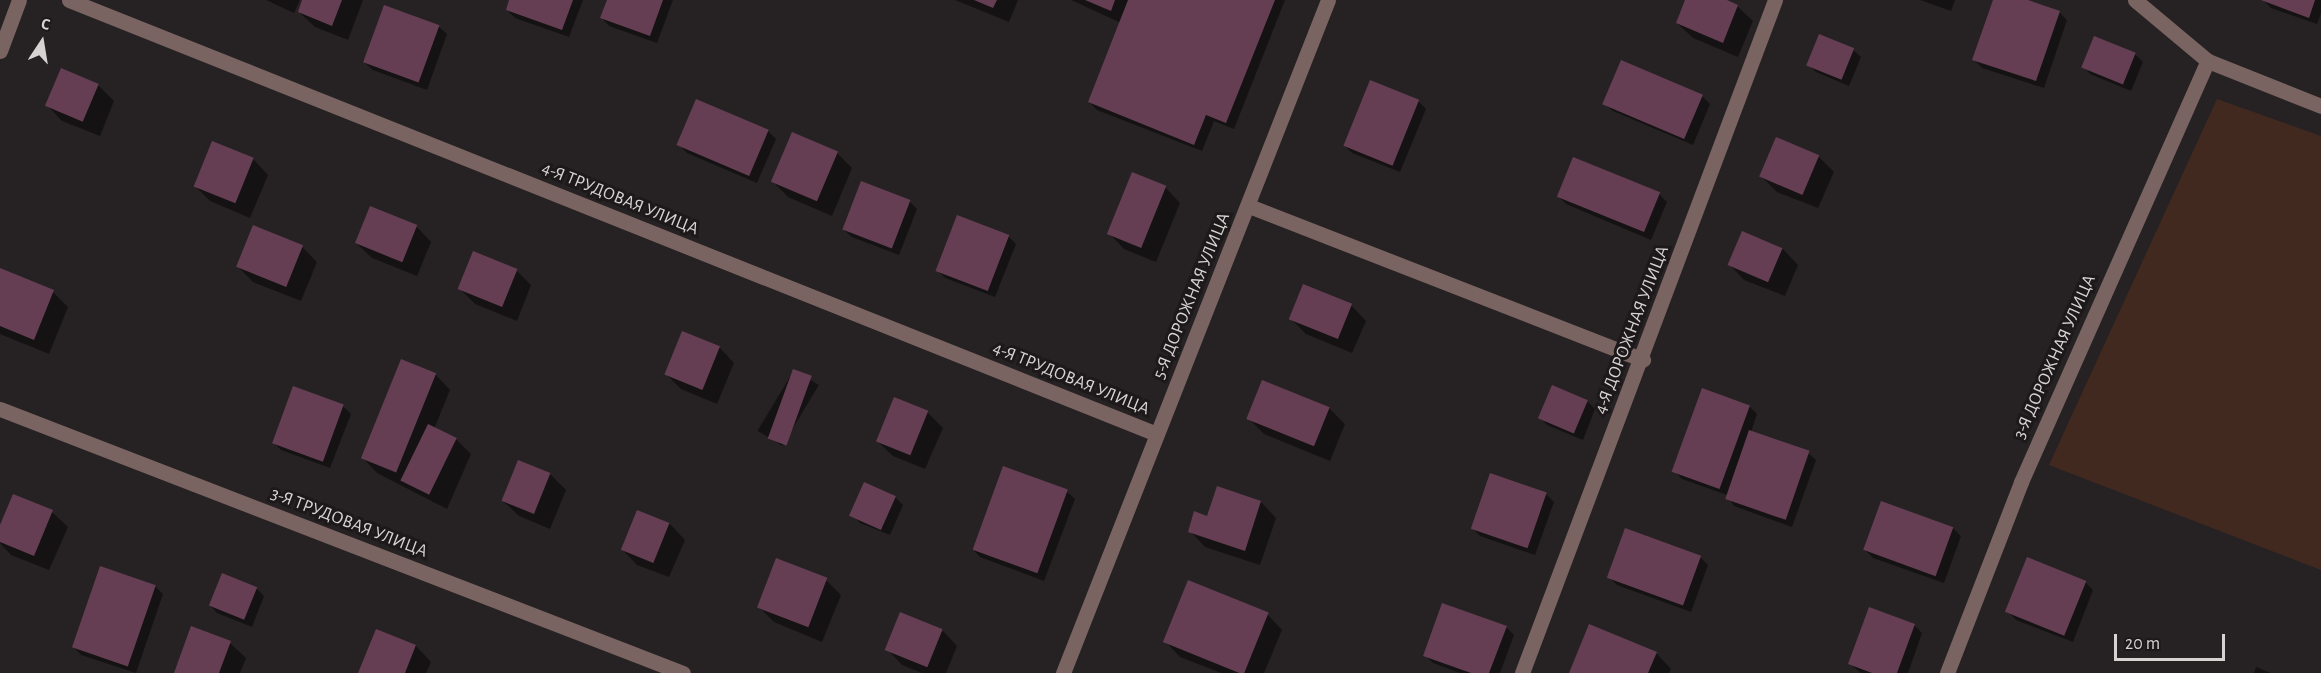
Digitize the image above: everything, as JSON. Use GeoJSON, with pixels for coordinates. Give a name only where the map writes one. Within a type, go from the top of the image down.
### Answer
{"type":"FeatureCollection","features":[{"type":"Feature","properties":{"kind":"street"},"geometry":{"type":"LineString","coordinates":[[0,51],[19,0]]}},
{"type":"Feature","properties":{"kind":"street","name":"4-Я ТРУДОВАЯ УЛИЦА"},"geometry":{"type":"LineString","coordinates":[[69,0],[1157,434]]}},
{"type":"Feature","properties":{"kind":"street","name":"5-Я ДОРОЖНАЯ УЛИЦА"},"geometry":{"type":"LineString","coordinates":[[1063,673],[1249,206],[1328,0]]}},
{"type":"Feature","properties":{"kind":"street","name":"4-Я ДОРОЖНАЯ УЛИЦА"},"geometry":{"type":"LineString","coordinates":[[1522,673],[1643,360],[1775,0]]}},
{"type":"Feature","properties":{"kind":"street"},"geometry":{"type":"LineString","coordinates":[[2135,0],[2208,62],[2321,106]]}},
{"type":"Feature","properties":{"kind":"street","name":"3-Я ДОРОЖНАЯ УЛИЦА"},"geometry":{"type":"LineString","coordinates":[[1947,673],[2021,482],[2208,62]]}},
{"type":"Feature","properties":{"kind":"street"},"geometry":{"type":"LineString","coordinates":[[1249,206],[1643,360]]}},
{"type":"Feature","properties":{"kind":"street","name":"3-Я ТРУДОВАЯ УЛИЦА"},"geometry":{"type":"LineString","coordinates":[[0,409],[683,673]]}},
{"type":"Feature","properties":{"kind":"shaded area"},"geometry":{"type":"Polygon","coordinates":[[[2217,99],[2321,136],[2321,570],[2049,465],[2217,99]]]}},
{"type":"Feature","properties":{"kind":"building"},"geometry":{"type":"Polygon","coordinates":[[[302,0],[342,0],[332,26],[298,12],[302,0]]]}},
{"type":"Feature","properties":{"kind":"building"},"geometry":{"type":"Polygon","coordinates":[[[509,0],[573,0],[562,30],[506,10],[509,0]]]}},
{"type":"Feature","properties":{"kind":"building"},"geometry":{"type":"Polygon","coordinates":[[[607,0],[663,0],[650,36],[600,18],[607,0]]]}},
{"type":"Feature","properties":{"kind":"building"},"geometry":{"type":"Polygon","coordinates":[[[974,0],[997,0],[993,8],[974,0]]]}},
{"type":"Feature","properties":{"kind":"building"},"geometry":{"type":"Polygon","coordinates":[[[1085,0],[1115,0],[1111,11],[1085,0]]]}},
{"type":"Feature","properties":{"kind":"building"},"geometry":{"type":"Polygon","coordinates":[[[1128,0],[1275,0],[1226,123],[1206,115],[1194,145],[1088,102],[1128,0]]]}},
{"type":"Feature","properties":{"kind":"building"},"geometry":{"type":"Polygon","coordinates":[[[1685,0],[1727,0],[1738,5],[1723,43],[1676,23],[1685,0]]]}},
{"type":"Feature","properties":{"kind":"building"},"geometry":{"type":"Polygon","coordinates":[[[1993,0],[2028,0],[2060,11],[2036,81],[1972,60],[1993,0]]]}},
{"type":"Feature","properties":{"kind":"building"},"geometry":{"type":"Polygon","coordinates":[[[2261,0],[2315,0],[2309,18],[2261,0]]]}},
{"type":"Feature","properties":{"kind":"building"},"geometry":{"type":"Polygon","coordinates":[[[384,5],[439,25],[419,83],[363,62],[384,5]]]}},
{"type":"Feature","properties":{"kind":"building"},"geometry":{"type":"Polygon","coordinates":[[[1819,34],[1854,48],[1841,80],[1806,66],[1819,34]]]}},
{"type":"Feature","properties":{"kind":"building"},"geometry":{"type":"Polygon","coordinates":[[[2094,36],[2136,53],[2123,84],[2081,68],[2094,36]]]}},
{"type":"Feature","properties":{"kind":"building"},"geometry":{"type":"Polygon","coordinates":[[[1621,60],[1703,95],[1684,139],[1602,104],[1621,60]]]}},
{"type":"Feature","properties":{"kind":"building"},"geometry":{"type":"Polygon","coordinates":[[[61,68],[99,84],[83,122],[45,106],[61,68]]]}},
{"type":"Feature","properties":{"kind":"building"},"geometry":{"type":"Polygon","coordinates":[[[1370,80],[1419,100],[1393,166],[1343,146],[1370,80]]]}},
{"type":"Feature","properties":{"kind":"building"},"geometry":{"type":"Polygon","coordinates":[[[696,99],[769,130],[749,176],[676,145],[696,99]]]}},
{"type":"Feature","properties":{"kind":"building"},"geometry":{"type":"Polygon","coordinates":[[[792,132],[838,152],[817,201],[771,182],[792,132]]]}},
{"type":"Feature","properties":{"kind":"building"},"geometry":{"type":"Polygon","coordinates":[[[1776,137],[1819,155],[1802,195],[1759,177],[1776,137]]]}},
{"type":"Feature","properties":{"kind":"building"},"geometry":{"type":"Polygon","coordinates":[[[212,141],[254,158],[235,203],[194,186],[212,141]]]}},
{"type":"Feature","properties":{"kind":"building"},"geometry":{"type":"Polygon","coordinates":[[[1573,157],[1660,192],[1644,232],[1557,197],[1573,157]]]}},
{"type":"Feature","properties":{"kind":"building"},"geometry":{"type":"Polygon","coordinates":[[[1132,172],[1166,186],[1141,248],[1107,234],[1132,172]]]}},
{"type":"Feature","properties":{"kind":"building"},"geometry":{"type":"Polygon","coordinates":[[[861,181],[910,200],[892,249],[842,230],[861,181]]]}},
{"type":"Feature","properties":{"kind":"building"},"geometry":{"type":"Polygon","coordinates":[[[370,206],[417,225],[402,262],[355,243],[370,206]]]}},
{"type":"Feature","properties":{"kind":"building"},"geometry":{"type":"Polygon","coordinates":[[[957,215],[1009,235],[988,291],[935,271],[957,215]]]}},
{"type":"Feature","properties":{"kind":"building"},"geometry":{"type":"Polygon","coordinates":[[[253,225],[303,245],[286,287],[236,267],[253,225]]]}},
{"type":"Feature","properties":{"kind":"building"},"geometry":{"type":"Polygon","coordinates":[[[1742,231],[1783,248],[1768,282],[1728,265],[1742,231]]]}},
{"type":"Feature","properties":{"kind":"building"},"geometry":{"type":"Polygon","coordinates":[[[473,251],[518,269],[502,307],[458,289],[473,251]]]}},
{"type":"Feature","properties":{"kind":"building"},"geometry":{"type":"Polygon","coordinates":[[[0,268],[54,290],[34,340],[0,326],[0,268]]]}},
{"type":"Feature","properties":{"kind":"building"},"geometry":{"type":"Polygon","coordinates":[[[1303,284],[1352,304],[1338,339],[1289,319],[1303,284]]]}},
{"type":"Feature","properties":{"kind":"building"},"geometry":{"type":"Polygon","coordinates":[[[682,331],[720,346],[702,390],[664,375],[682,331]]]}},
{"type":"Feature","properties":{"kind":"building"},"geometry":{"type":"Polygon","coordinates":[[[401,359],[436,373],[396,472],[361,458],[401,359]]]}},
{"type":"Feature","properties":{"kind":"building"},"geometry":{"type":"Polygon","coordinates":[[[793,369],[812,376],[786,445],[768,439],[793,369]]]}},
{"type":"Feature","properties":{"kind":"building"},"geometry":{"type":"Polygon","coordinates":[[[1262,380],[1330,407],[1314,446],[1246,419],[1262,380]]]}},
{"type":"Feature","properties":{"kind":"building"},"geometry":{"type":"Polygon","coordinates":[[[1552,385],[1588,400],[1574,433],[1538,418],[1552,385]]]}},
{"type":"Feature","properties":{"kind":"building"},"geometry":{"type":"Polygon","coordinates":[[[293,386],[344,404],[323,462],[272,443],[293,386]]]}},
{"type":"Feature","properties":{"kind":"building"},"geometry":{"type":"Polygon","coordinates":[[[1702,388],[1750,405],[1719,489],[1672,472],[1702,388]]]}},
{"type":"Feature","properties":{"kind":"building"},"geometry":{"type":"Polygon","coordinates":[[[894,397],[928,411],[910,455],[876,442],[894,397]]]}},
{"type":"Feature","properties":{"kind":"building"},"geometry":{"type":"Polygon","coordinates":[[[428,424],[457,438],[429,495],[400,481],[428,424]]]}},
{"type":"Feature","properties":{"kind":"building"},"geometry":{"type":"Polygon","coordinates":[[[1749,430],[1810,451],[1786,520],[1725,499],[1749,430]]]}},
{"type":"Feature","properties":{"kind":"building"},"geometry":{"type":"Polygon","coordinates":[[[518,460],[550,473],[534,514],[502,501],[518,460]]]}},
{"type":"Feature","properties":{"kind":"building"},"geometry":{"type":"Polygon","coordinates":[[[1003,466],[1068,490],[1037,573],[973,550],[1003,466]]]}},
{"type":"Feature","properties":{"kind":"building"},"geometry":{"type":"Polygon","coordinates":[[[1490,473],[1547,493],[1528,548],[1471,529],[1490,473]]]}},
{"type":"Feature","properties":{"kind":"building"},"geometry":{"type":"Polygon","coordinates":[[[864,482],[896,496],[881,530],[849,516],[864,482]]]}},
{"type":"Feature","properties":{"kind":"building"},"geometry":{"type":"Polygon","coordinates":[[[1217,486],[1261,501],[1245,551],[1188,532],[1194,511],[1207,516],[1217,486]]]}},
{"type":"Feature","properties":{"kind":"building"},"geometry":{"type":"Polygon","coordinates":[[[13,494],[53,510],[34,556],[0,542],[0,525],[13,494]]]}},
{"type":"Feature","properties":{"kind":"building"},"geometry":{"type":"Polygon","coordinates":[[[1881,501],[1953,527],[1936,576],[1863,550],[1881,501]]]}},
{"type":"Feature","properties":{"kind":"building"},"geometry":{"type":"Polygon","coordinates":[[[637,510],[669,523],[653,563],[621,550],[637,510]]]}},
{"type":"Feature","properties":{"kind":"building"},"geometry":{"type":"Polygon","coordinates":[[[1625,528],[1701,556],[1683,606],[1607,578],[1625,528]]]}},
{"type":"Feature","properties":{"kind":"building"},"geometry":{"type":"Polygon","coordinates":[[[2027,557],[2086,581],[2064,636],[2005,612],[2027,557]]]}},
{"type":"Feature","properties":{"kind":"building"},"geometry":{"type":"Polygon","coordinates":[[[776,558],[827,578],[808,627],[757,607],[776,558]]]}},
{"type":"Feature","properties":{"kind":"building"},"geometry":{"type":"Polygon","coordinates":[[[100,566],[156,585],[128,667],[72,647],[100,566]]]}},
{"type":"Feature","properties":{"kind":"building"},"geometry":{"type":"Polygon","coordinates":[[[222,573],[257,587],[244,620],[209,605],[222,573]]]}},
{"type":"Feature","properties":{"kind":"building"},"geometry":{"type":"Polygon","coordinates":[[[1188,580],[1269,613],[1244,673],[1163,642],[1188,580]]]}},
{"type":"Feature","properties":{"kind":"building"},"geometry":{"type":"Polygon","coordinates":[[[1442,603],[1507,626],[1489,673],[1471,673],[1423,656],[1442,603]]]}},
{"type":"Feature","properties":{"kind":"building"},"geometry":{"type":"Polygon","coordinates":[[[1869,607],[1915,624],[1897,673],[1872,673],[1848,664],[1869,607]]]}},
{"type":"Feature","properties":{"kind":"building"},"geometry":{"type":"Polygon","coordinates":[[[900,612],[943,629],[927,667],[885,650],[900,612]]]}},
{"type":"Feature","properties":{"kind":"building"},"geometry":{"type":"Polygon","coordinates":[[[1589,624],[1657,652],[1648,673],[1569,673],[1589,624]]]}},
{"type":"Feature","properties":{"kind":"building"},"geometry":{"type":"Polygon","coordinates":[[[191,626],[231,641],[219,673],[174,673],[191,626]]]}},
{"type":"Feature","properties":{"kind":"building"},"geometry":{"type":"Polygon","coordinates":[[[376,629],[416,645],[405,673],[358,673],[376,629]]]}}]}
